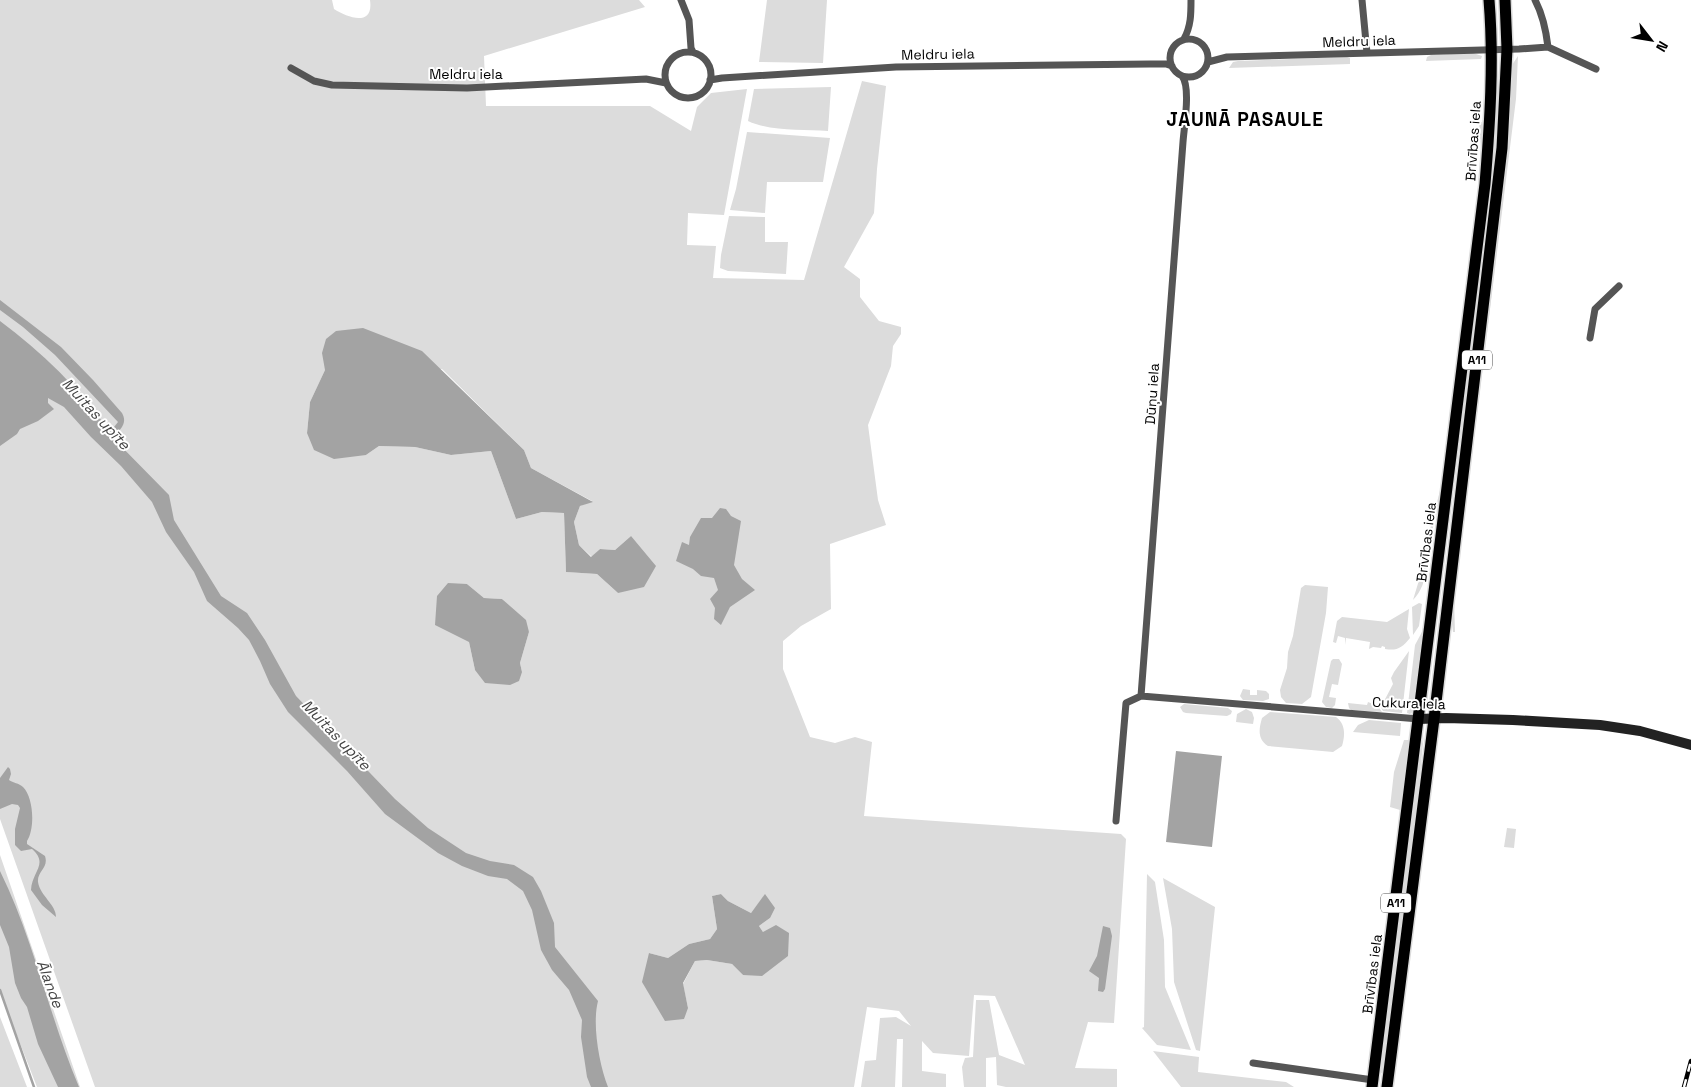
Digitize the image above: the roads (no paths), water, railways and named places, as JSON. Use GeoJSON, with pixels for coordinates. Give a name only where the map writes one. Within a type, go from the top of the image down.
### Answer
{"type":"FeatureCollection","features":[{"type":"Feature","properties":{"kind":"highway","name":"Brīvības iela"},"geometry":{"type":"LineString","coordinates":[[1373,1084],[1486,184],[1492,48],[1489,0]]}},
{"type":"Feature","properties":{"kind":"highway","name":"Brīvības iela"},"geometry":{"type":"LineString","coordinates":[[1387,1087],[1434,719],[1502,148],[1507,49],[1505,0]]}},
{"type":"Feature","properties":{"kind":"main road","name":"Cukura iela"},"geometry":{"type":"LineString","coordinates":[[1419,719],[1513,720],[1600,725],[1640,732],[1691,745]]}},
{"type":"Feature","properties":{"kind":"street"},"geometry":{"type":"LineString","coordinates":[[681,0],[689,20],[689,33],[693,52]]}},
{"type":"Feature","properties":{"kind":"street"},"geometry":{"type":"LineString","coordinates":[[1184,39],[1189,30],[1191,20],[1191,0]]}},
{"type":"Feature","properties":{"kind":"street"},"geometry":{"type":"LineString","coordinates":[[1362,0],[1367,53]]}},
{"type":"Feature","properties":{"kind":"street"},"geometry":{"type":"LineString","coordinates":[[1535,0],[1540,9],[1548,46],[1596,69]]}},
{"type":"Feature","properties":{"kind":"street"},"geometry":{"type":"LineString","coordinates":[[1191,20],[1199,41]]}},
{"type":"Feature","properties":{"kind":"street"},"geometry":{"type":"LineString","coordinates":[[683,52],[689,33]]}},
{"type":"Feature","properties":{"kind":"street"},"geometry":{"type":"LineString","coordinates":[[1184,39],[1190,38],[1199,41]]}},
{"type":"Feature","properties":{"kind":"street","name":"Meldru iela"},"geometry":{"type":"LineString","coordinates":[[1150,64],[1164,59],[1170,54],[1174,45],[1184,39]]}},
{"type":"Feature","properties":{"kind":"street","name":"Meldru iela"},"geometry":{"type":"LineString","coordinates":[[1199,41],[1211,53],[1226,57]]}},
{"type":"Feature","properties":{"kind":"street","name":"Meldru iela"},"geometry":{"type":"LineString","coordinates":[[1208,62],[1226,57],[1507,49],[1548,46]]}},
{"type":"Feature","properties":{"kind":"street"},"geometry":{"type":"LineString","coordinates":[[1170,54],[1172,66],[1177,73],[1188,77],[1195,76],[1204,70],[1208,62],[1207,50]]}},
{"type":"Feature","properties":{"kind":"street"},"geometry":{"type":"LineString","coordinates":[[711,70],[710,80],[705,91],[692,98],[677,96],[671,92],[666,83],[664,73],[670,59],[683,52],[693,52],[703,57],[711,70],[727,78]]}},
{"type":"Feature","properties":{"kind":"street","name":"Meldru iela"},"geometry":{"type":"LineString","coordinates":[[710,80],[896,67],[1150,64],[1172,66]]}},
{"type":"Feature","properties":{"kind":"street","name":"Meldru iela"},"geometry":{"type":"LineString","coordinates":[[291,68],[314,81],[332,84],[467,88],[646,79]]}},
{"type":"Feature","properties":{"kind":"street"},"geometry":{"type":"LineString","coordinates":[[646,79],[657,77],[664,73]]}},
{"type":"Feature","properties":{"kind":"street","name":"Dūņu iela"},"geometry":{"type":"LineString","coordinates":[[1141,696],[1186,95],[1185,80],[1182,76]]}},
{"type":"Feature","properties":{"kind":"street","name":"Dūņu iela"},"geometry":{"type":"LineString","coordinates":[[1186,95],[1190,83],[1195,76]]}},
{"type":"Feature","properties":{"kind":"street"},"geometry":{"type":"LineString","coordinates":[[646,79],[666,83]]}},
{"type":"Feature","properties":{"kind":"street"},"geometry":{"type":"LineString","coordinates":[[1590,338],[1594,308],[1619,286]]}},
{"type":"Feature","properties":{"kind":"street","name":"Cukura iela"},"geometry":{"type":"LineString","coordinates":[[1116,821],[1126,703],[1141,696],[1419,719]]}},
{"type":"Feature","properties":{"kind":"street"},"geometry":{"type":"LineString","coordinates":[[1253,1062],[1373,1084]]}},
{"type":"Feature","properties":{"kind":"water","name":"Muitas upīte"},"geometry":{"type":"Polygon","coordinates":[[[0,300],[61,347],[122,413],[124,423],[113,438],[169,495],[174,520],[221,596],[247,613],[265,640],[296,696],[395,799],[428,828],[466,853],[490,861],[514,865],[533,877],[554,923],[555,947],[598,1001],[596,1010],[597,1044],[608,1087],[591,1087],[587,1077],[581,1037],[582,1020],[569,990],[552,970],[541,950],[532,910],[523,891],[507,879],[488,876],[462,866],[438,853],[385,814],[347,771],[288,712],[270,684],[249,640],[207,601],[194,572],[166,532],[152,502],[121,466],[64,407],[48,398],[48,403],[54,409],[38,421],[20,429],[17,434],[0,446],[0,321],[31,345],[60,372],[110,432],[118,422],[55,355],[0,310],[0,300]]]}},
{"type":"Feature","properties":{"kind":"water"},"geometry":{"type":"Polygon","coordinates":[[[363,328],[422,351],[524,450],[531,468],[593,502],[580,506],[574,522],[579,545],[591,557],[600,549],[615,550],[631,536],[656,566],[644,587],[618,593],[597,574],[566,572],[564,513],[542,512],[516,519],[491,451],[451,455],[415,447],[379,446],[366,455],[334,459],[314,450],[307,433],[310,402],[325,370],[322,353],[326,339],[336,331],[363,328]]]}},
{"type":"Feature","properties":{"kind":"water"},"geometry":{"type":"Polygon","coordinates":[[[720,508],[726,509],[731,516],[741,521],[734,565],[742,579],[755,590],[730,607],[721,625],[714,619],[715,608],[710,599],[718,590],[714,578],[701,576],[693,569],[676,561],[682,542],[689,545],[690,537],[701,518],[712,518],[720,508]]]}},
{"type":"Feature","properties":{"kind":"water"},"geometry":{"type":"Polygon","coordinates":[[[448,583],[467,584],[484,598],[502,599],[526,620],[529,632],[520,663],[522,672],[519,681],[510,685],[485,683],[475,670],[469,642],[435,625],[437,596],[448,583]]]}},
{"type":"Feature","properties":{"kind":"water"},"geometry":{"type":"Polygon","coordinates":[[[1176,751],[1222,756],[1212,847],[1166,842],[1176,751]]]}},
{"type":"Feature","properties":{"kind":"water"},"geometry":{"type":"Polygon","coordinates":[[[8,767],[11,774],[9,780],[23,787],[29,798],[32,822],[27,844],[45,856],[45,864],[39,875],[38,882],[56,917],[42,905],[31,890],[39,864],[37,854],[32,849],[21,851],[15,845],[15,829],[20,808],[18,805],[12,804],[0,809],[0,778],[8,767]]]}},
{"type":"Feature","properties":{"kind":"water"},"geometry":{"type":"Polygon","coordinates":[[[0,871],[32,951],[68,1060],[79,1087],[58,1087],[38,1044],[27,1007],[15,983],[9,947],[0,925],[0,871]]]}},
{"type":"Feature","properties":{"kind":"water"},"geometry":{"type":"Polygon","coordinates":[[[721,894],[728,901],[751,913],[765,894],[775,908],[770,918],[759,926],[763,932],[776,925],[789,933],[788,956],[762,976],[743,975],[732,964],[707,960],[695,961],[683,983],[688,1008],[684,1019],[665,1021],[642,982],[649,953],[668,958],[689,944],[710,939],[717,929],[712,896],[721,894]]]}},
{"type":"Feature","properties":{"kind":"water"},"geometry":{"type":"Polygon","coordinates":[[[1103,926],[1110,928],[1112,936],[1103,992],[1098,991],[1099,978],[1089,971],[1097,956],[1103,926]]]}},
{"type":"Feature","properties":{"kind":"waterway"},"geometry":{"type":"LineString","coordinates":[[0,990],[34,1087]]}},
{"type":"Feature","properties":{"kind":"railway"},"geometry":{"type":"LineString","coordinates":[[1684,1087],[1691,1061]]}},
{"type":"Feature","properties":{"kind":"district","name":"JAUNĀ PASAULE"},"geometry":{"type":"Point","coordinates":[1245,119]}},
{"type":"Feature","properties":{"kind":"water label","name":"Ālande"},"geometry":{"type":"Point","coordinates":[50,984]}}]}
